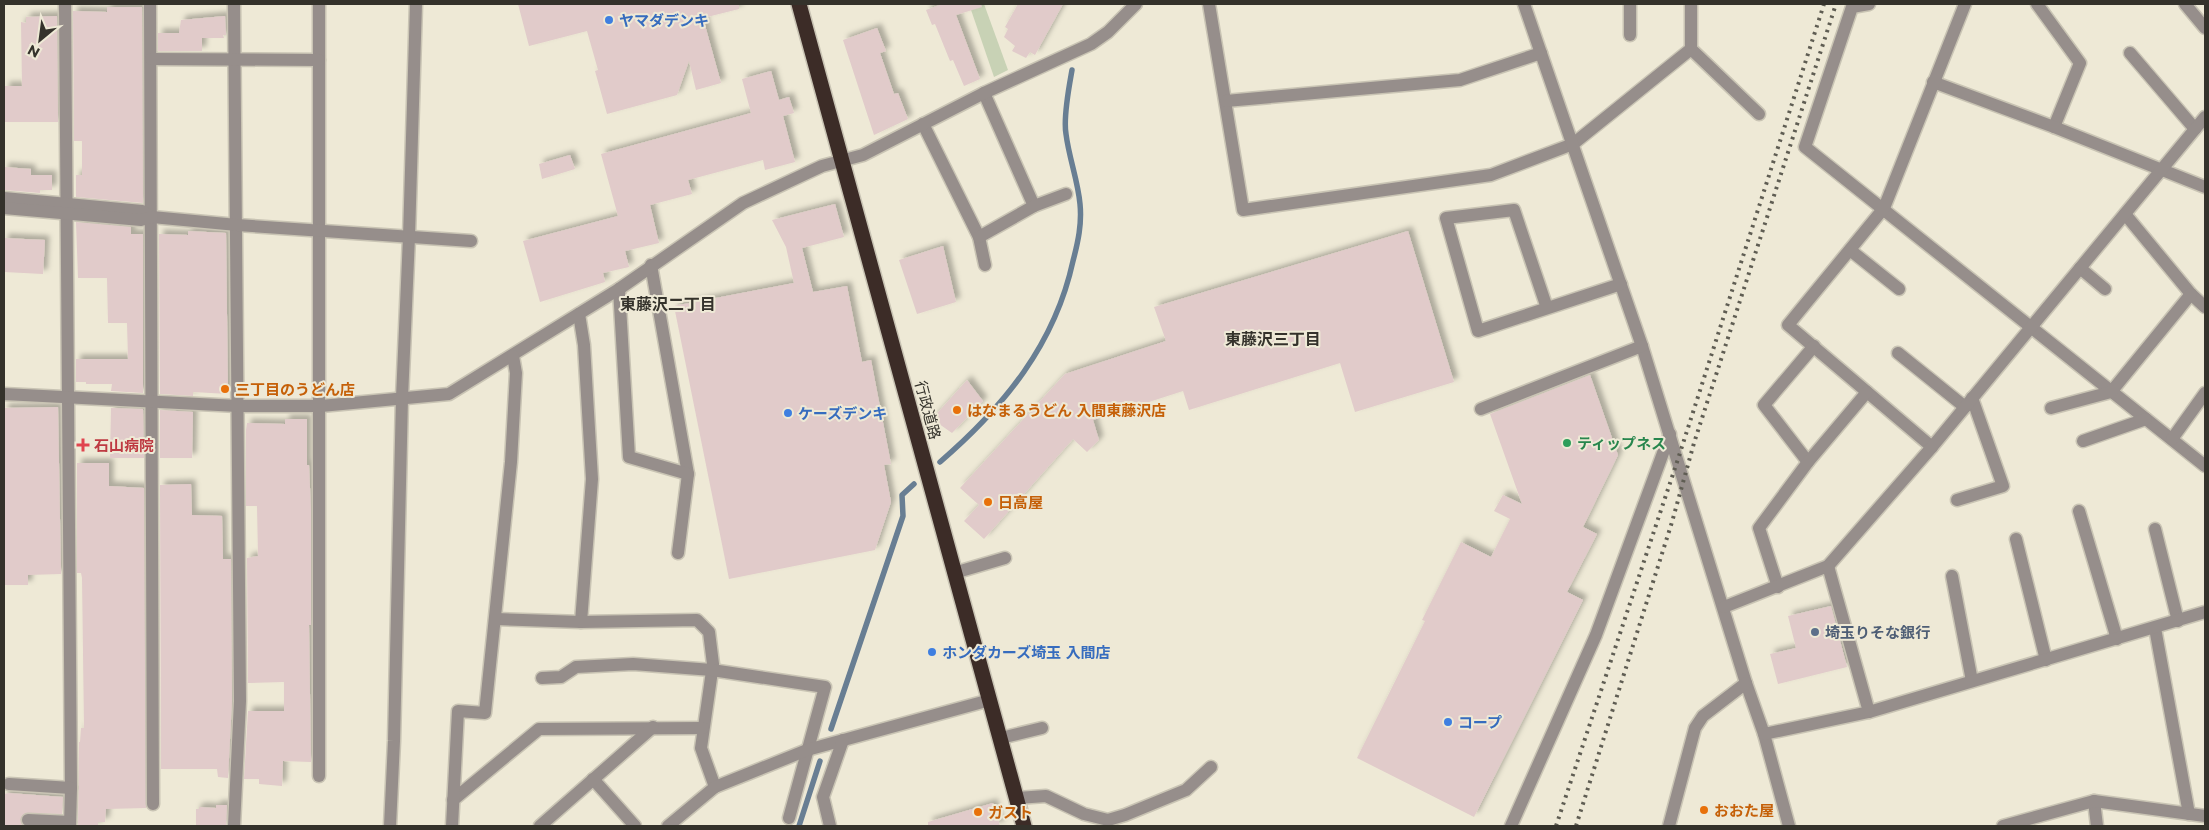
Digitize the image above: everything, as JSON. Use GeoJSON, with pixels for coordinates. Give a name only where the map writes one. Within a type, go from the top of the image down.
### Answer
{"type":"FeatureCollection","features":[{"type":"Feature","properties":{"kind":"highway","name":"行政道路"},"geometry":{"type":"LineString","coordinates":[[799,4],[1024,826]]}},
{"type":"Feature","properties":{"kind":"street"},"geometry":{"type":"LineString","coordinates":[[28,820],[70,824],[69,397],[65,4]]}},
{"type":"Feature","properties":{"kind":"street"},"geometry":{"type":"LineString","coordinates":[[150,4],[153,804]]}},
{"type":"Feature","properties":{"kind":"street"},"geometry":{"type":"LineString","coordinates":[[234,4],[240,701],[234,826]]}},
{"type":"Feature","properties":{"kind":"street"},"geometry":{"type":"LineString","coordinates":[[319,4],[320,776]]}},
{"type":"Feature","properties":{"kind":"street"},"geometry":{"type":"LineString","coordinates":[[390,826],[394,741],[402,398],[416,4]]}},
{"type":"Feature","properties":{"kind":"street"},"geometry":{"type":"LineString","coordinates":[[4,394],[151,403],[320,406],[449,394],[619,289],[651,265],[742,204],[822,166],[863,155],[984,93],[1091,44],[1108,32],[1136,4]]}},
{"type":"Feature","properties":{"kind":"street"},"geometry":{"type":"LineString","coordinates":[[1209,4],[1244,210],[1491,175],[1573,144],[1691,49]]}},
{"type":"Feature","properties":{"kind":"street"},"geometry":{"type":"LineString","coordinates":[[1524,4],[1642,346],[1746,683],[1764,734],[1789,826]]}},
{"type":"Feature","properties":{"kind":"street"},"geometry":{"type":"LineString","coordinates":[[1630,4],[1630,35]]}},
{"type":"Feature","properties":{"kind":"street"},"geometry":{"type":"LineString","coordinates":[[1691,4],[1691,49],[1759,114]]}},
{"type":"Feature","properties":{"kind":"street"},"geometry":{"type":"LineString","coordinates":[[1869,4],[1852,7],[1805,148],[1884,208],[2205,466]]}},
{"type":"Feature","properties":{"kind":"street"},"geometry":{"type":"LineString","coordinates":[[1932,447],[1788,325],[1884,208],[1965,4]]}},
{"type":"Feature","properties":{"kind":"street"},"geometry":{"type":"LineString","coordinates":[[2037,4],[2080,62],[2054,127]]}},
{"type":"Feature","properties":{"kind":"street"},"geometry":{"type":"LineString","coordinates":[[2186,4],[2205,28]]}},
{"type":"Feature","properties":{"kind":"street"},"geometry":{"type":"LineString","coordinates":[[1226,101],[1460,80],[1541,53]]}},
{"type":"Feature","properties":{"kind":"street"},"geometry":{"type":"LineString","coordinates":[[2130,53],[2195,129]]}},
{"type":"Feature","properties":{"kind":"street"},"geometry":{"type":"LineString","coordinates":[[151,59],[319,60]]}},
{"type":"Feature","properties":{"kind":"street"},"geometry":{"type":"LineString","coordinates":[[1933,82],[2054,127],[2205,188]]}},
{"type":"Feature","properties":{"kind":"street"},"geometry":{"type":"LineString","coordinates":[[984,93],[1034,206]]}},
{"type":"Feature","properties":{"kind":"street"},"geometry":{"type":"LineString","coordinates":[[1724,607],[1828,566],[1932,447],[2205,117]]}},
{"type":"Feature","properties":{"kind":"street"},"geometry":{"type":"LineString","coordinates":[[923,124],[979,237],[985,265]]}},
{"type":"Feature","properties":{"kind":"street"},"geometry":{"type":"LineString","coordinates":[[979,237],[1034,206],[1066,194]]}},
{"type":"Feature","properties":{"kind":"street"},"geometry":{"type":"LineString","coordinates":[[4,198],[141,220],[152,217],[237,225],[471,241]]}},
{"type":"Feature","properties":{"kind":"street"},"geometry":{"type":"LineString","coordinates":[[4,208],[66,209]]}},
{"type":"Feature","properties":{"kind":"street"},"geometry":{"type":"LineString","coordinates":[[1547,308],[1514,210],[1446,218],[1478,331],[1621,284]]}},
{"type":"Feature","properties":{"kind":"street"},"geometry":{"type":"LineString","coordinates":[[2126,214],[2191,294],[2205,307]]}},
{"type":"Feature","properties":{"kind":"street"},"geometry":{"type":"LineString","coordinates":[[1850,250],[1899,290]]}},
{"type":"Feature","properties":{"kind":"street"},"geometry":{"type":"LineString","coordinates":[[651,265],[688,474],[678,553]]}},
{"type":"Feature","properties":{"kind":"street"},"geometry":{"type":"LineString","coordinates":[[2080,268],[2105,289]]}},
{"type":"Feature","properties":{"kind":"street"},"geometry":{"type":"LineString","coordinates":[[619,289],[629,457],[688,474]]}},
{"type":"Feature","properties":{"kind":"street"},"geometry":{"type":"LineString","coordinates":[[2051,408],[2111,392],[2191,294]]}},
{"type":"Feature","properties":{"kind":"street"},"geometry":{"type":"LineString","coordinates":[[579,314],[584,345],[592,479],[581,622]]}},
{"type":"Feature","properties":{"kind":"street"},"geometry":{"type":"LineString","coordinates":[[1481,409],[1642,346]]}},
{"type":"Feature","properties":{"kind":"street"},"geometry":{"type":"LineString","coordinates":[[1808,462],[1764,405],[1814,346]]}},
{"type":"Feature","properties":{"kind":"street"},"geometry":{"type":"LineString","coordinates":[[1898,352],[1968,403],[2004,486],[1957,500]]}},
{"type":"Feature","properties":{"kind":"street"},"geometry":{"type":"LineString","coordinates":[[452,826],[458,711],[484,712],[496,619],[512,462],[516,373],[513,356]]}},
{"type":"Feature","properties":{"kind":"street"},"geometry":{"type":"LineString","coordinates":[[1778,587],[1759,528],[1808,462],[1867,392]]}},
{"type":"Feature","properties":{"kind":"street"},"geometry":{"type":"LineString","coordinates":[[2172,440],[2205,393]]}},
{"type":"Feature","properties":{"kind":"street"},"geometry":{"type":"LineString","coordinates":[[2083,442],[2146,420]]}},
{"type":"Feature","properties":{"kind":"street"},"geometry":{"type":"LineString","coordinates":[[1511,826],[1596,635],[1670,434]]}},
{"type":"Feature","properties":{"kind":"street"},"geometry":{"type":"LineString","coordinates":[[2080,510],[2117,639]]}},
{"type":"Feature","properties":{"kind":"street"},"geometry":{"type":"LineString","coordinates":[[2155,529],[2178,621]]}},
{"type":"Feature","properties":{"kind":"street"},"geometry":{"type":"LineString","coordinates":[[2016,539],[2046,660]]}},
{"type":"Feature","properties":{"kind":"street"},"geometry":{"type":"LineString","coordinates":[[954,573],[1005,558]]}},
{"type":"Feature","properties":{"kind":"street"},"geometry":{"type":"LineString","coordinates":[[1828,566],[1869,712]]}},
{"type":"Feature","properties":{"kind":"street"},"geometry":{"type":"LineString","coordinates":[[1952,576],[1972,682]]}},
{"type":"Feature","properties":{"kind":"street"},"geometry":{"type":"LineString","coordinates":[[1764,734],[1869,712],[2205,612]]}},
{"type":"Feature","properties":{"kind":"street"},"geometry":{"type":"LineString","coordinates":[[496,619],[581,622],[697,620],[709,632],[712,670],[701,748],[715,787]]}},
{"type":"Feature","properties":{"kind":"street"},"geometry":{"type":"LineString","coordinates":[[2155,628],[2189,814]]}},
{"type":"Feature","properties":{"kind":"street"},"geometry":{"type":"LineString","coordinates":[[542,678],[561,677],[576,667],[633,664],[712,670],[825,687],[789,818]]}},
{"type":"Feature","properties":{"kind":"street"},"geometry":{"type":"LineString","coordinates":[[1669,826],[1695,728],[1703,716],[1746,683]]}},
{"type":"Feature","properties":{"kind":"street"},"geometry":{"type":"LineString","coordinates":[[668,826],[681,822],[715,787],[807,750],[990,700]]}},
{"type":"Feature","properties":{"kind":"street"},"geometry":{"type":"LineString","coordinates":[[540,826],[653,727]]}},
{"type":"Feature","properties":{"kind":"street"},"geometry":{"type":"LineString","coordinates":[[454,800],[539,729],[703,728]]}},
{"type":"Feature","properties":{"kind":"street"},"geometry":{"type":"LineString","coordinates":[[1001,738],[1042,728]]}},
{"type":"Feature","properties":{"kind":"street"},"geometry":{"type":"LineString","coordinates":[[830,826],[823,797],[842,740]]}},
{"type":"Feature","properties":{"kind":"street"},"geometry":{"type":"LineString","coordinates":[[1016,798],[1046,796],[1084,814],[1110,823],[1186,790],[1211,767]]}},
{"type":"Feature","properties":{"kind":"street"},"geometry":{"type":"LineString","coordinates":[[593,779],[635,826]]}},
{"type":"Feature","properties":{"kind":"street"},"geometry":{"type":"LineString","coordinates":[[9,784],[71,788]]}},
{"type":"Feature","properties":{"kind":"street"},"geometry":{"type":"LineString","coordinates":[[2094,801],[2097,826]]}},
{"type":"Feature","properties":{"kind":"street"},"geometry":{"type":"LineString","coordinates":[[2004,826],[2094,801],[2205,816]]}},
{"type":"Feature","properties":{"kind":"green space"},"geometry":{"type":"Polygon","coordinates":[[[969,4],[984,4],[1008,70],[994,77],[969,4]]]}},
{"type":"Feature","properties":{"kind":"building"},"geometry":{"type":"Polygon","coordinates":[[[518,4],[739,4],[739,9],[703,18],[721,83],[696,90],[689,61],[677,95],[607,114],[595,71],[598,70],[587,31],[529,46],[518,4]]]}},
{"type":"Feature","properties":{"kind":"building"},"geometry":{"type":"Polygon","coordinates":[[[942,4],[981,4],[982,7],[956,15],[980,79],[964,86],[953,60],[950,61],[935,24],[932,25],[926,10],[942,4]]]}},
{"type":"Feature","properties":{"kind":"building"},"geometry":{"type":"Polygon","coordinates":[[[1018,4],[1063,4],[1035,55],[1030,52],[1026,58],[1012,51],[1015,46],[1004,37],[1008,29],[1005,27],[1018,4]]]}},
{"type":"Feature","properties":{"kind":"building"},"geometry":{"type":"Polygon","coordinates":[[[107,7],[142,7],[143,203],[76,197],[76,175],[82,175],[82,141],[74,141],[73,11],[107,12],[107,7]]]}},
{"type":"Feature","properties":{"kind":"building"},"geometry":{"type":"Polygon","coordinates":[[[57,16],[58,122],[5,122],[5,86],[22,86],[21,22],[26,23],[26,17],[57,16]]]}},
{"type":"Feature","properties":{"kind":"building"},"geometry":{"type":"Polygon","coordinates":[[[225,16],[226,35],[223,35],[224,38],[202,38],[202,51],[158,51],[158,33],[179,33],[181,20],[225,16]]]}},
{"type":"Feature","properties":{"kind":"building"},"geometry":{"type":"Polygon","coordinates":[[[877,28],[886,51],[880,53],[894,94],[898,93],[908,119],[874,135],[843,40],[877,28]]]}},
{"type":"Feature","properties":{"kind":"building"},"geometry":{"type":"Polygon","coordinates":[[[771,71],[779,100],[789,97],[794,113],[783,116],[795,162],[765,170],[763,160],[688,180],[692,194],[650,205],[659,243],[625,251],[629,267],[603,273],[605,282],[540,302],[523,241],[618,216],[601,154],[751,113],[742,79],[771,71]]]}},
{"type":"Feature","properties":{"kind":"building"},"geometry":{"type":"Polygon","coordinates":[[[570,155],[575,169],[542,179],[539,164],[570,155]]]}},
{"type":"Feature","properties":{"kind":"building"},"geometry":{"type":"Polygon","coordinates":[[[4,167],[31,169],[31,175],[52,175],[52,190],[40,190],[40,193],[4,190],[4,167]]]}},
{"type":"Feature","properties":{"kind":"building","name":"ケーズデンキ"},"geometry":{"type":"Polygon","coordinates":[[[835,204],[844,237],[802,248],[813,292],[847,286],[862,362],[871,360],[891,464],[884,465],[891,502],[875,550],[729,579],[674,306],[794,283],[786,247],[772,220],[835,204]]]}},
{"type":"Feature","properties":{"kind":"building"},"geometry":{"type":"Polygon","coordinates":[[[76,222],[131,227],[131,234],[143,234],[143,393],[111,391],[112,384],[76,382],[76,359],[128,359],[127,323],[108,323],[107,278],[78,278],[76,222]]]}},
{"type":"Feature","properties":{"kind":"building"},"geometry":{"type":"Polygon","coordinates":[[[188,231],[226,233],[228,394],[193,392],[193,396],[160,394],[159,234],[188,235],[188,231]]]}},
{"type":"Feature","properties":{"kind":"building"},"geometry":{"type":"Polygon","coordinates":[[[1408,231],[1454,382],[1355,412],[1340,363],[1189,410],[1183,391],[1093,420],[1099,440],[1087,452],[1073,439],[984,539],[964,521],[979,505],[960,488],[1065,374],[1166,341],[1154,307],[1408,231]]]}},
{"type":"Feature","properties":{"kind":"building"},"geometry":{"type":"Polygon","coordinates":[[[4,238],[45,240],[43,274],[4,272],[4,238]]]}},
{"type":"Feature","properties":{"kind":"building"},"geometry":{"type":"Polygon","coordinates":[[[943,246],[956,302],[917,314],[899,260],[943,246]]]}},
{"type":"Feature","properties":{"kind":"building"},"geometry":{"type":"Polygon","coordinates":[[[1590,375],[1618,455],[1583,527],[1597,534],[1567,592],[1583,600],[1474,817],[1357,758],[1425,621],[1422,620],[1461,542],[1491,557],[1510,519],[1494,511],[1503,495],[1522,504],[1490,414],[1590,375]]]}},
{"type":"Feature","properties":{"kind":"building","name":"はなまるうどん 入間東藤沢店"},"geometry":{"type":"Polygon","coordinates":[[[967,380],[983,401],[952,433],[932,419],[967,380]]]}},
{"type":"Feature","properties":{"kind":"building"},"geometry":{"type":"Polygon","coordinates":[[[58,407],[61,574],[28,575],[28,585],[4,585],[4,408],[58,407]]]}},
{"type":"Feature","properties":{"kind":"building"},"geometry":{"type":"Polygon","coordinates":[[[111,408],[143,409],[144,458],[110,458],[111,408]]]}},
{"type":"Feature","properties":{"kind":"building"},"geometry":{"type":"Polygon","coordinates":[[[160,410],[193,412],[192,458],[160,458],[160,410]]]}},
{"type":"Feature","properties":{"kind":"building"},"geometry":{"type":"Polygon","coordinates":[[[285,419],[307,419],[307,465],[309,465],[311,510],[311,625],[309,625],[311,762],[283,761],[282,786],[259,784],[259,779],[244,779],[248,711],[284,711],[284,682],[248,683],[247,558],[258,556],[257,506],[246,506],[246,430],[247,423],[285,424],[285,419]]]}},
{"type":"Feature","properties":{"kind":"building"},"geometry":{"type":"Polygon","coordinates":[[[77,463],[109,463],[109,486],[144,488],[146,808],[106,809],[105,822],[98,822],[98,826],[78,826],[79,742],[81,728],[84,728],[82,578],[81,573],[77,573],[77,463]]]}},
{"type":"Feature","properties":{"kind":"building"},"geometry":{"type":"Polygon","coordinates":[[[191,484],[192,515],[222,516],[223,559],[231,559],[232,701],[228,778],[218,777],[217,769],[161,769],[160,485],[191,484]]]}},
{"type":"Feature","properties":{"kind":"building","name":"埼玉りそな銀行"},"geometry":{"type":"Polygon","coordinates":[[[1831,606],[1847,667],[1778,684],[1770,654],[1796,648],[1788,616],[1831,606]]]}},
{"type":"Feature","properties":{"kind":"building"},"geometry":{"type":"Polygon","coordinates":[[[4,794],[63,797],[62,814],[25,813],[20,819],[23,826],[4,826],[4,794]]]}},
{"type":"Feature","properties":{"kind":"building","name":"ガスト"},"geometry":{"type":"Polygon","coordinates":[[[993,803],[1000,826],[928,826],[928,822],[993,803]]]}},
{"type":"Feature","properties":{"kind":"building"},"geometry":{"type":"Polygon","coordinates":[[[216,805],[227,805],[226,826],[196,826],[196,809],[199,809],[199,807],[216,808],[216,805]]]}},
{"type":"Feature","properties":{"kind":"waterway"},"geometry":{"type":"LineString","coordinates":[[940,462],[985,419],[1024,372],[1054,320],[1065,291],[1079,233],[1080,219],[1079,195],[1065,127],[1072,70]]}},
{"type":"Feature","properties":{"kind":"waterway"},"geometry":{"type":"LineString","coordinates":[[831,729],[903,516],[902,495],[914,484]]}},
{"type":"Feature","properties":{"kind":"waterway"},"geometry":{"type":"LineString","coordinates":[[799,826],[820,761]]}},
{"type":"Feature","properties":{"kind":"railway"},"geometry":{"type":"LineString","coordinates":[[1556,826],[1678,459],[1824,4]]}},
{"type":"Feature","properties":{"kind":"railway"},"geometry":{"type":"LineString","coordinates":[[1576,826],[1672,522],[1694,443],[1836,4]]}},
{"type":"Feature","properties":{"kind":"place","name":"ヤマダデンキ"},"geometry":{"type":"Point","coordinates":[609,20]}},
{"type":"Feature","properties":{"kind":"place","name":"三丁目のうどん店"},"geometry":{"type":"Point","coordinates":[225,389]}},
{"type":"Feature","properties":{"kind":"place","name":"はなまるうどん 入間東藤沢店"},"geometry":{"type":"Point","coordinates":[957,410]}},
{"type":"Feature","properties":{"kind":"place","name":"ケーズデンキ"},"geometry":{"type":"Point","coordinates":[788,413]}},
{"type":"Feature","properties":{"kind":"place","name":"ティップネス"},"geometry":{"type":"Point","coordinates":[1567,443]}},
{"type":"Feature","properties":{"kind":"place","name":"石山病院"},"geometry":{"type":"Point","coordinates":[83,445]}},
{"type":"Feature","properties":{"kind":"place","name":"日高屋"},"geometry":{"type":"Point","coordinates":[988,502]}},
{"type":"Feature","properties":{"kind":"place","name":"埼玉りそな銀行"},"geometry":{"type":"Point","coordinates":[1815,632]}},
{"type":"Feature","properties":{"kind":"place","name":"ホンダカーズ埼玉 入間店"},"geometry":{"type":"Point","coordinates":[932,652]}},
{"type":"Feature","properties":{"kind":"place","name":"コープ"},"geometry":{"type":"Point","coordinates":[1448,722]}},
{"type":"Feature","properties":{"kind":"place","name":"おおた屋"},"geometry":{"type":"Point","coordinates":[1704,810]}},
{"type":"Feature","properties":{"kind":"place","name":"ガスト"},"geometry":{"type":"Point","coordinates":[978,812]}},
{"type":"Feature","properties":{"kind":"district","name":"東藤沢二丁目"},"geometry":{"type":"Point","coordinates":[668,304]}},
{"type":"Feature","properties":{"kind":"district","name":"東藤沢三丁目"},"geometry":{"type":"Point","coordinates":[1273,339]}}]}
